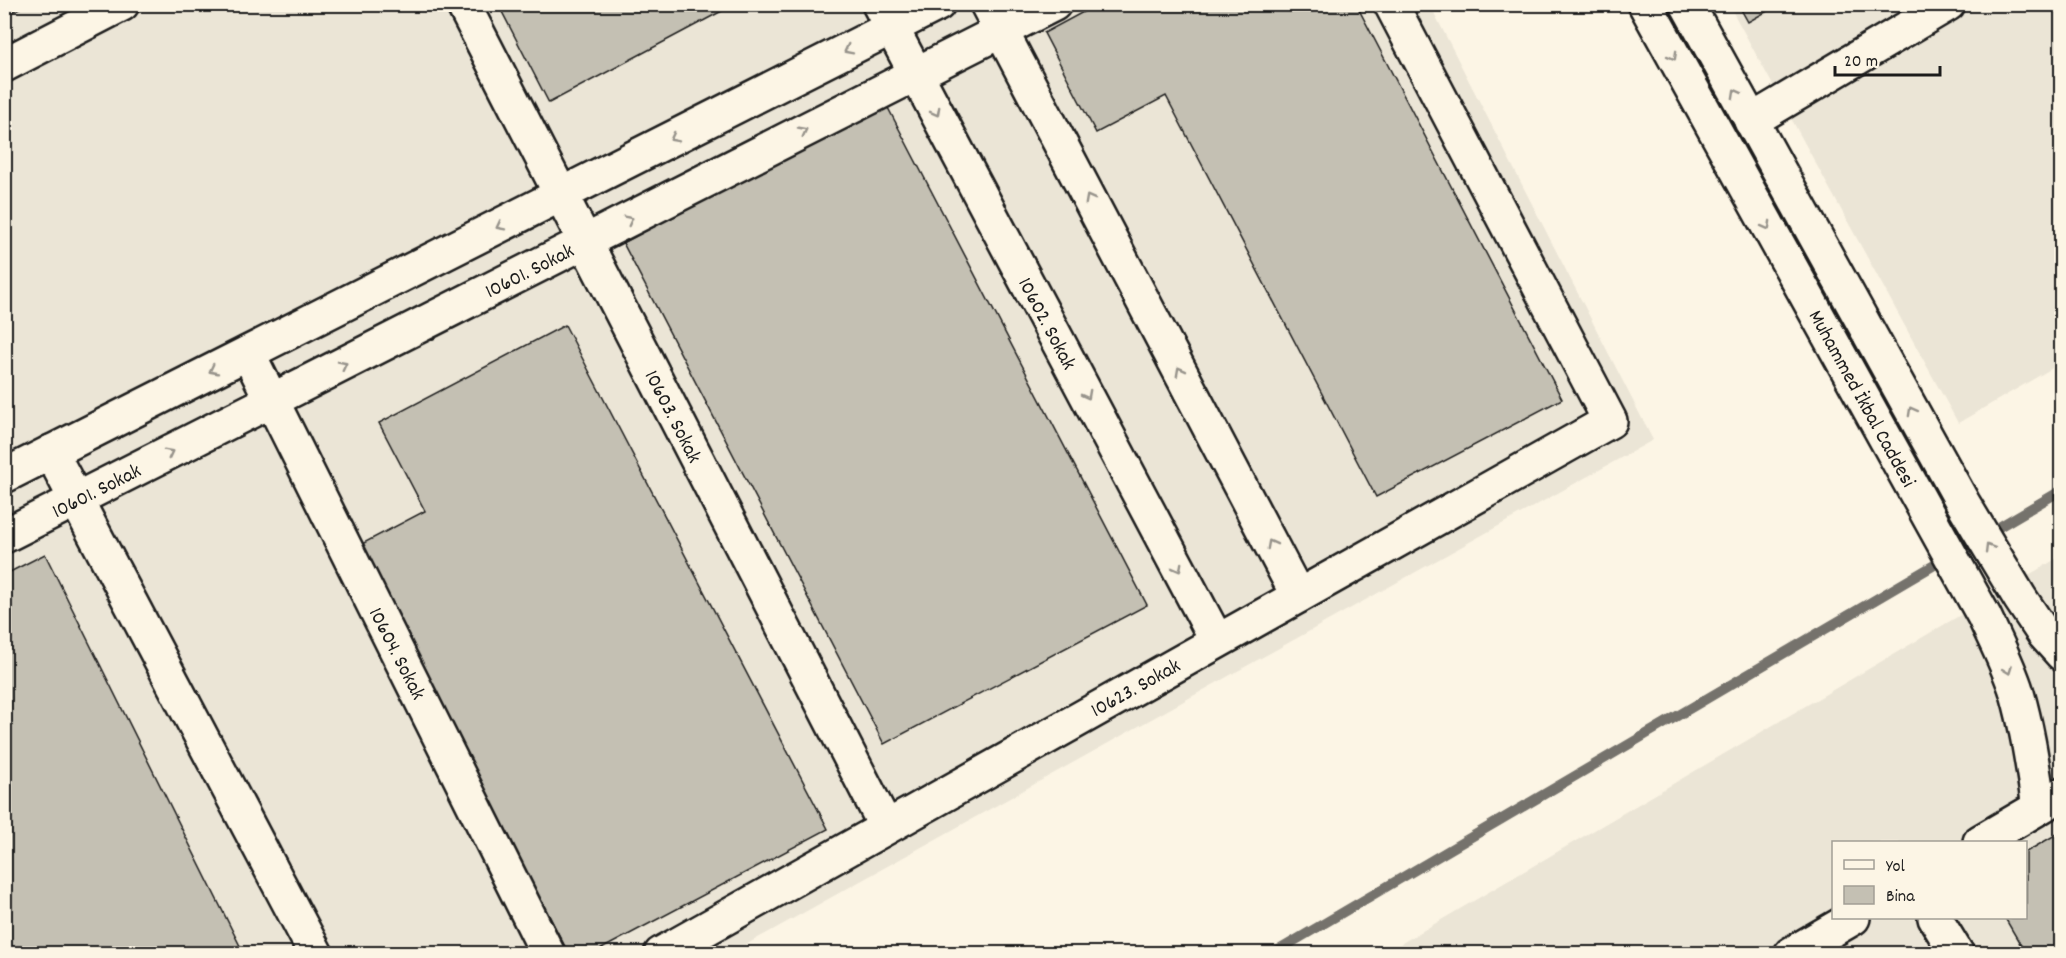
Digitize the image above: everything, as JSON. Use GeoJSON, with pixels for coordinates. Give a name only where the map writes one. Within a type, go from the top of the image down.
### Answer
{"type":"FeatureCollection","features":[{"type":"Feature","properties":{"kind":"street"},"geometry":{"type":"LineString","coordinates":[[4,65],[122,4]]}},
{"type":"Feature","properties":{"kind":"street","name":"10603. Sokak"},"geometry":{"type":"LineString","coordinates":[[463,4],[886,827]]}},
{"type":"Feature","properties":{"kind":"street"},"geometry":{"type":"LineString","coordinates":[[4,476],[561,195],[885,16],[938,4]]}},
{"type":"Feature","properties":{"kind":"street","name":"10601. Sokak"},"geometry":{"type":"LineString","coordinates":[[4,536],[916,74],[994,18],[1054,4]]}},
{"type":"Feature","properties":{"kind":"street","name":"10623. Sokak"},"geometry":{"type":"LineString","coordinates":[[661,954],[1610,421],[1391,4]]}},
{"type":"Feature","properties":{"kind":"street","name":"Muhammed İkbal Caddesi"},"geometry":{"type":"LineString","coordinates":[[1645,4],[1984,616],[2003,656],[2016,692],[2026,731],[2050,801]]}},
{"type":"Feature","properties":{"kind":"street","name":"Muhammed İkbal Caddesi"},"geometry":{"type":"LineString","coordinates":[[1687,4],[1940,462],[2020,598],[2044,634],[2061,654]]}},
{"type":"Feature","properties":{"kind":"street"},"geometry":{"type":"LineString","coordinates":[[1751,121],[1948,4]]}},
{"type":"Feature","properties":{"kind":"street","name":"10602. Sokak"},"geometry":{"type":"LineString","coordinates":[[885,16],[1217,641]]}},
{"type":"Feature","properties":{"kind":"street"},"geometry":{"type":"LineString","coordinates":[[994,18],[1298,596]]}},
{"type":"Feature","properties":{"kind":"street","name":"10604. Sokak"},"geometry":{"type":"LineString","coordinates":[[248,353],[548,954]]}},
{"type":"Feature","properties":{"kind":"street"},"geometry":{"type":"LineString","coordinates":[[51,452],[316,954]]}},
{"type":"Feature","properties":{"kind":"street"},"geometry":{"type":"LineString","coordinates":[[1983,841],[2050,801]]}},
{"type":"Feature","properties":{"kind":"street"},"geometry":{"type":"LineString","coordinates":[[1791,954],[1851,919]]}},
{"type":"Feature","properties":{"kind":"street"},"geometry":{"type":"LineString","coordinates":[[1936,919],[1957,954]]}},
{"type":"Feature","properties":{"kind":"shaded area"},"geometry":{"type":"Polygon","coordinates":[[[5,5],[1430,5],[1653,440],[731,953],[5,954],[5,5]]]}},
{"type":"Feature","properties":{"kind":"shaded area"},"geometry":{"type":"Polygon","coordinates":[[[1729,5],[2061,5],[2061,363],[1958,423],[1729,5]]]}},
{"type":"Feature","properties":{"kind":"shaded area"},"geometry":{"type":"Polygon","coordinates":[[[2061,556],[2061,953],[1385,953],[2061,556]]]}},
{"type":"Feature","properties":{"kind":"building"},"geometry":{"type":"Polygon","coordinates":[[[4,4],[27,4],[4,16],[4,4]]]}},
{"type":"Feature","properties":{"kind":"building"},"geometry":{"type":"Polygon","coordinates":[[[498,4],[735,4],[549,103],[498,4]]]}},
{"type":"Feature","properties":{"kind":"building"},"geometry":{"type":"Polygon","coordinates":[[[1098,4],[1301,4],[1303,8],[1309,4],[1356,4],[1562,399],[1376,497],[1166,96],[1096,133],[1044,33],[1098,4]]]}},
{"type":"Feature","properties":{"kind":"building"},"geometry":{"type":"Polygon","coordinates":[[[1738,4],[1780,4],[1748,22],[1738,4]]]}},
{"type":"Feature","properties":{"kind":"building"},"geometry":{"type":"Polygon","coordinates":[[[886,104],[1147,605],[884,744],[623,243],[886,104]]]}},
{"type":"Feature","properties":{"kind":"building"},"geometry":{"type":"Polygon","coordinates":[[[565,325],[828,829],[592,954],[569,954],[356,547],[425,511],[379,423],[565,325]]]}},
{"type":"Feature","properties":{"kind":"building"},"geometry":{"type":"Polygon","coordinates":[[[45,554],[244,954],[4,954],[4,575],[45,554]]]}},
{"type":"Feature","properties":{"kind":"building"},"geometry":{"type":"Polygon","coordinates":[[[2062,831],[2062,954],[2026,954],[2006,919],[2027,919],[2027,851],[2062,831]]]}},
{"type":"Feature","properties":{"kind":"waterway"},"geometry":{"type":"LineString","coordinates":[[1272,954],[2062,490]]}}]}
